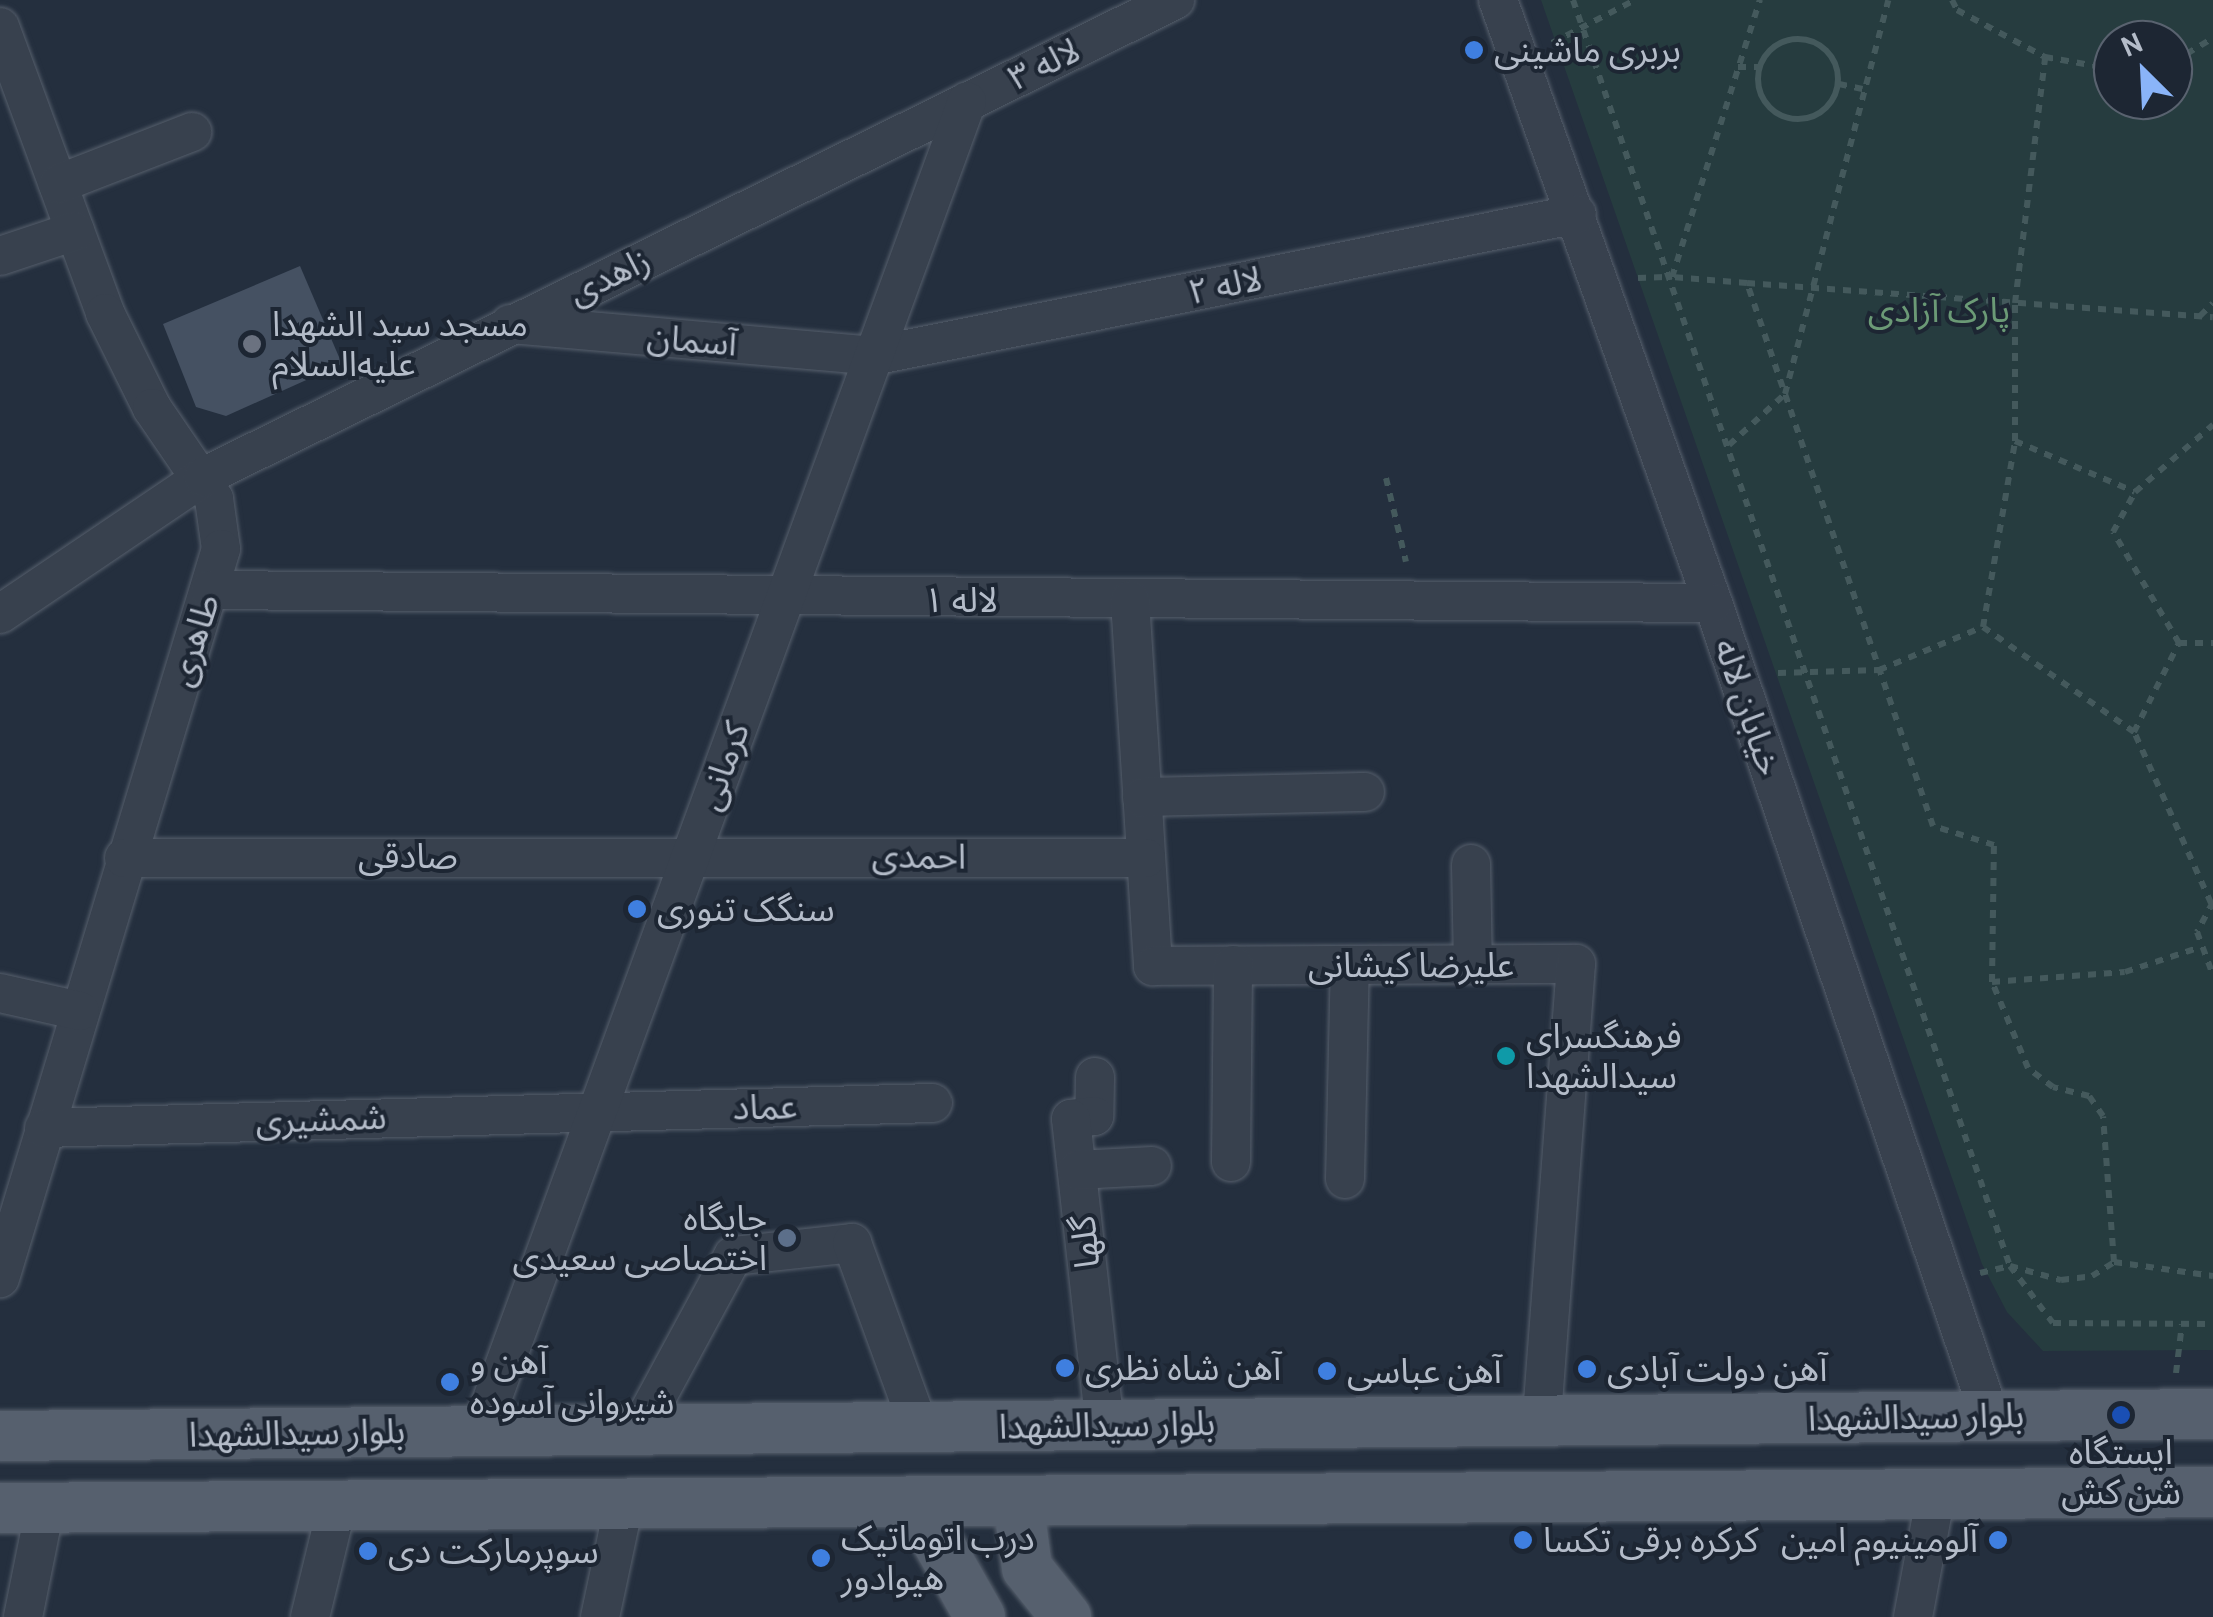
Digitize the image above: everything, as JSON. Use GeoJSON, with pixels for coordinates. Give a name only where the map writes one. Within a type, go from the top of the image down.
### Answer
{"type":"FeatureCollection","features":[{"type":"Feature","properties":{"kind":"main road","name":"بلوار سیدالشهدا"},"geometry":{"type":"LineString","coordinates":[[0,1436],[2213,1414]]}},
{"type":"Feature","properties":{"kind":"main road"},"geometry":{"type":"LineString","coordinates":[[624,1504],[639,1430]]}},
{"type":"Feature","properties":{"kind":"main road","name":"بلوار سیدالشهدا"},"geometry":{"type":"LineString","coordinates":[[22,1508],[2213,1492]]}},
{"type":"Feature","properties":{"kind":"main road"},"geometry":{"type":"LineString","coordinates":[[1018,1501],[1027,1568],[1066,1617]]}},
{"type":"Feature","properties":{"kind":"main road"},"geometry":{"type":"LineString","coordinates":[[915,1502],[980,1617]]}},
{"type":"Feature","properties":{"kind":"street","name":"لاله ۳"},"geometry":{"type":"LineString","coordinates":[[967,102],[1175,0]]}},
{"type":"Feature","properties":{"kind":"street","name":"خیابان لاله"},"geometry":{"type":"LineString","coordinates":[[1498,0],[1713,603],[1990,1416]]}},
{"type":"Feature","properties":{"kind":"street","name":"طاهری"},"geometry":{"type":"LineString","coordinates":[[0,1278],[124,858],[210,590],[220,522],[203,477],[127,363],[3,44]]}},
{"type":"Feature","properties":{"kind":"street","name":"زاهدی"},"geometry":{"type":"LineString","coordinates":[[0,614],[203,477],[967,102]]}},
{"type":"Feature","properties":{"kind":"street","name":"کرمانی"},"geometry":{"type":"LineString","coordinates":[[480,1432],[967,102]]}},
{"type":"Feature","properties":{"kind":"street"},"geometry":{"type":"LineString","coordinates":[[58,184],[192,132]]}},
{"type":"Feature","properties":{"kind":"street","name":"لاله ۲"},"geometry":{"type":"LineString","coordinates":[[873,356],[1577,214]]}},
{"type":"Feature","properties":{"kind":"street"},"geometry":{"type":"LineString","coordinates":[[0,256],[75,230]]}},
{"type":"Feature","properties":{"kind":"street","name":"آسمان"},"geometry":{"type":"LineString","coordinates":[[510,324],[873,356]]}},
{"type":"Feature","properties":{"kind":"street","name":"لاله ۱"},"geometry":{"type":"LineString","coordinates":[[210,590],[784,599],[1713,603]]}},
{"type":"Feature","properties":{"kind":"street","name":"علیرضا کیشانی"},"geometry":{"type":"LineString","coordinates":[[1130,600],[1153,966],[1576,964],[1542,1421]]}},
{"type":"Feature","properties":{"kind":"street"},"geometry":{"type":"LineString","coordinates":[[1142,797],[1365,792]]}},
{"type":"Feature","properties":{"kind":"street","name":"صادقی"},"geometry":{"type":"LineString","coordinates":[[124,858],[691,854]]}},
{"type":"Feature","properties":{"kind":"street","name":"احمدی"},"geometry":{"type":"LineString","coordinates":[[691,854],[1146,858]]}},
{"type":"Feature","properties":{"kind":"street"},"geometry":{"type":"LineString","coordinates":[[1471,864],[1473,964]]}},
{"type":"Feature","properties":{"kind":"street"},"geometry":{"type":"LineString","coordinates":[[1231,1162],[1234,965]]}},
{"type":"Feature","properties":{"kind":"street"},"geometry":{"type":"LineString","coordinates":[[1345,1179],[1350,965]]}},
{"type":"Feature","properties":{"kind":"street"},"geometry":{"type":"LineString","coordinates":[[0,993],[80,1011]]}},
{"type":"Feature","properties":{"kind":"street","name":"گلها"},"geometry":{"type":"LineString","coordinates":[[1095,1076],[1094,1116],[1071,1119],[1105,1426]]}},
{"type":"Feature","properties":{"kind":"street","name":"عماد"},"geometry":{"type":"LineString","coordinates":[[597,1111],[933,1104]]}},
{"type":"Feature","properties":{"kind":"street","name":"شمشیری"},"geometry":{"type":"LineString","coordinates":[[44,1128],[597,1111]]}},
{"type":"Feature","properties":{"kind":"street"},"geometry":{"type":"LineString","coordinates":[[1077,1170],[1152,1166]]}},
{"type":"Feature","properties":{"kind":"street"},"geometry":{"type":"LineString","coordinates":[[639,1430],[733,1256],[852,1243],[919,1427]]}},
{"type":"Feature","properties":{"kind":"street"},"geometry":{"type":"LineString","coordinates":[[1913,1617],[1936,1494]]}},
{"type":"Feature","properties":{"kind":"street"},"geometry":{"type":"LineString","coordinates":[[600,1617],[624,1504]]}},
{"type":"Feature","properties":{"kind":"street"},"geometry":{"type":"LineString","coordinates":[[310,1617],[337,1506]]}},
{"type":"Feature","properties":{"kind":"street"},"geometry":{"type":"LineString","coordinates":[[22,1508],[23,1617]]}},
{"type":"Feature","properties":{"kind":"path"},"geometry":{"type":"LineString","coordinates":[[1573,0],[1730,445],[2010,1266],[2053,1323],[2213,1324]]}},
{"type":"Feature","properties":{"kind":"path"},"geometry":{"type":"LineString","coordinates":[[1520,60],[1635,0]]}},
{"type":"Feature","properties":{"kind":"path"},"geometry":{"type":"LineString","coordinates":[[1672,277],[1760,0]]}},
{"type":"Feature","properties":{"kind":"path"},"geometry":{"type":"LineString","coordinates":[[1730,445],[1785,394],[1888,0]]}},
{"type":"Feature","properties":{"kind":"path"},"geometry":{"type":"LineString","coordinates":[[1952,0],[1957,10],[2046,57],[2093,65]]}},
{"type":"Feature","properties":{"kind":"path"},"geometry":{"type":"LineString","coordinates":[[1813,42],[1833,58],[1839,84],[1816,115],[1790,119],[1760,94],[1760,67],[1775,46],[1813,42]]}},
{"type":"Feature","properties":{"kind":"path"},"geometry":{"type":"LineString","coordinates":[[1983,627],[2015,441],[2015,303],[2046,57]]}},
{"type":"Feature","properties":{"kind":"path"},"geometry":{"type":"LineString","coordinates":[[1738,67],[1760,67]]}},
{"type":"Feature","properties":{"kind":"path"},"geometry":{"type":"LineString","coordinates":[[1839,84],[1862,90]]}},
{"type":"Feature","properties":{"kind":"path"},"geometry":{"type":"LineString","coordinates":[[1672,277],[2213,317]]}},
{"type":"Feature","properties":{"kind":"path"},"geometry":{"type":"LineString","coordinates":[[1747,283],[1932,826],[1994,845],[1992,982],[2028,1068],[2053,1086],[2089,1096],[2103,1116],[2114,1262]]}},
{"type":"Feature","properties":{"kind":"path"},"geometry":{"type":"LineString","coordinates":[[2200,316],[2213,303]]}},
{"type":"Feature","properties":{"kind":"path"},"geometry":{"type":"LineString","coordinates":[[2179,643],[2112,532],[2135,492],[2213,425]]}},
{"type":"Feature","properties":{"kind":"path"},"geometry":{"type":"LineString","coordinates":[[2015,441],[2135,492]]}},
{"type":"Feature","properties":{"kind":"path"},"geometry":{"type":"LineString","coordinates":[[1386,478],[1415,602]]}},
{"type":"Feature","properties":{"kind":"path"},"geometry":{"type":"LineString","coordinates":[[1738,678],[1806,670],[1879,670],[1983,627]]}},
{"type":"Feature","properties":{"kind":"path"},"geometry":{"type":"LineString","coordinates":[[1983,627],[2134,732],[2212,902],[2198,948],[2213,975]]}},
{"type":"Feature","properties":{"kind":"path"},"geometry":{"type":"LineString","coordinates":[[2179,643],[2213,643]]}},
{"type":"Feature","properties":{"kind":"path"},"geometry":{"type":"LineString","coordinates":[[2134,732],[2179,643]]}},
{"type":"Feature","properties":{"kind":"path"},"geometry":{"type":"LineString","coordinates":[[1992,982],[2125,972],[2198,948]]}},
{"type":"Feature","properties":{"kind":"path"},"geometry":{"type":"LineString","coordinates":[[2010,1266],[2061,1280],[2092,1276],[2114,1262],[2213,1276]]}},
{"type":"Feature","properties":{"kind":"green space","name":"پارک آزادی"},"geometry":{"type":"Polygon","coordinates":[[[1541,0],[2213,0],[2213,1350],[2043,1351],[2007,1312],[1982,1264],[1541,0]]]}},
{"type":"Feature","properties":{"kind":"building","name":"مسجد سید الشهدا علیه‌السلام"},"geometry":{"type":"Polygon","coordinates":[[[300,266],[342,364],[226,416],[196,407],[163,324],[300,266]]]}},
{"type":"Feature","properties":{"kind":"place","name":"بربری ماشینی"},"geometry":{"type":"Point","coordinates":[1474,50]}},
{"type":"Feature","properties":{"kind":"place","name":"مسجد سید الشهدا علیه‌السلام"},"geometry":{"type":"Point","coordinates":[252,344]}},
{"type":"Feature","properties":{"kind":"place","name":"سنگک تنوری"},"geometry":{"type":"Point","coordinates":[637,909]}},
{"type":"Feature","properties":{"kind":"place","name":"فرهنگسرای سیدالشهدا"},"geometry":{"type":"Point","coordinates":[1506,1056]}},
{"type":"Feature","properties":{"kind":"place","name":"جایگاه اختصاصی سعیدی"},"geometry":{"type":"Point","coordinates":[787,1238]}},
{"type":"Feature","properties":{"kind":"place","name":"آهن شاه نظری"},"geometry":{"type":"Point","coordinates":[1065,1368]}},
{"type":"Feature","properties":{"kind":"place","name":"آهن دولت آبادی"},"geometry":{"type":"Point","coordinates":[1587,1369]}},
{"type":"Feature","properties":{"kind":"place","name":"آهن عباسی"},"geometry":{"type":"Point","coordinates":[1327,1371]}},
{"type":"Feature","properties":{"kind":"place","name":"آهن و شیروانی آسوده"},"geometry":{"type":"Point","coordinates":[450,1382]}},
{"type":"Feature","properties":{"kind":"place","name":"ایستگاه شن کش"},"geometry":{"type":"Point","coordinates":[2121,1415]}},
{"type":"Feature","properties":{"kind":"place","name":"کرکره برقی تکسا"},"geometry":{"type":"Point","coordinates":[1523,1540]}},
{"type":"Feature","properties":{"kind":"place","name":"آلومینیوم امین"},"geometry":{"type":"Point","coordinates":[1998,1540]}},
{"type":"Feature","properties":{"kind":"place","name":"سوپرمارکت دی"},"geometry":{"type":"Point","coordinates":[368,1551]}},
{"type":"Feature","properties":{"kind":"place","name":"درب اتوماتیک هیوادور"},"geometry":{"type":"Point","coordinates":[821,1558]}}]}
